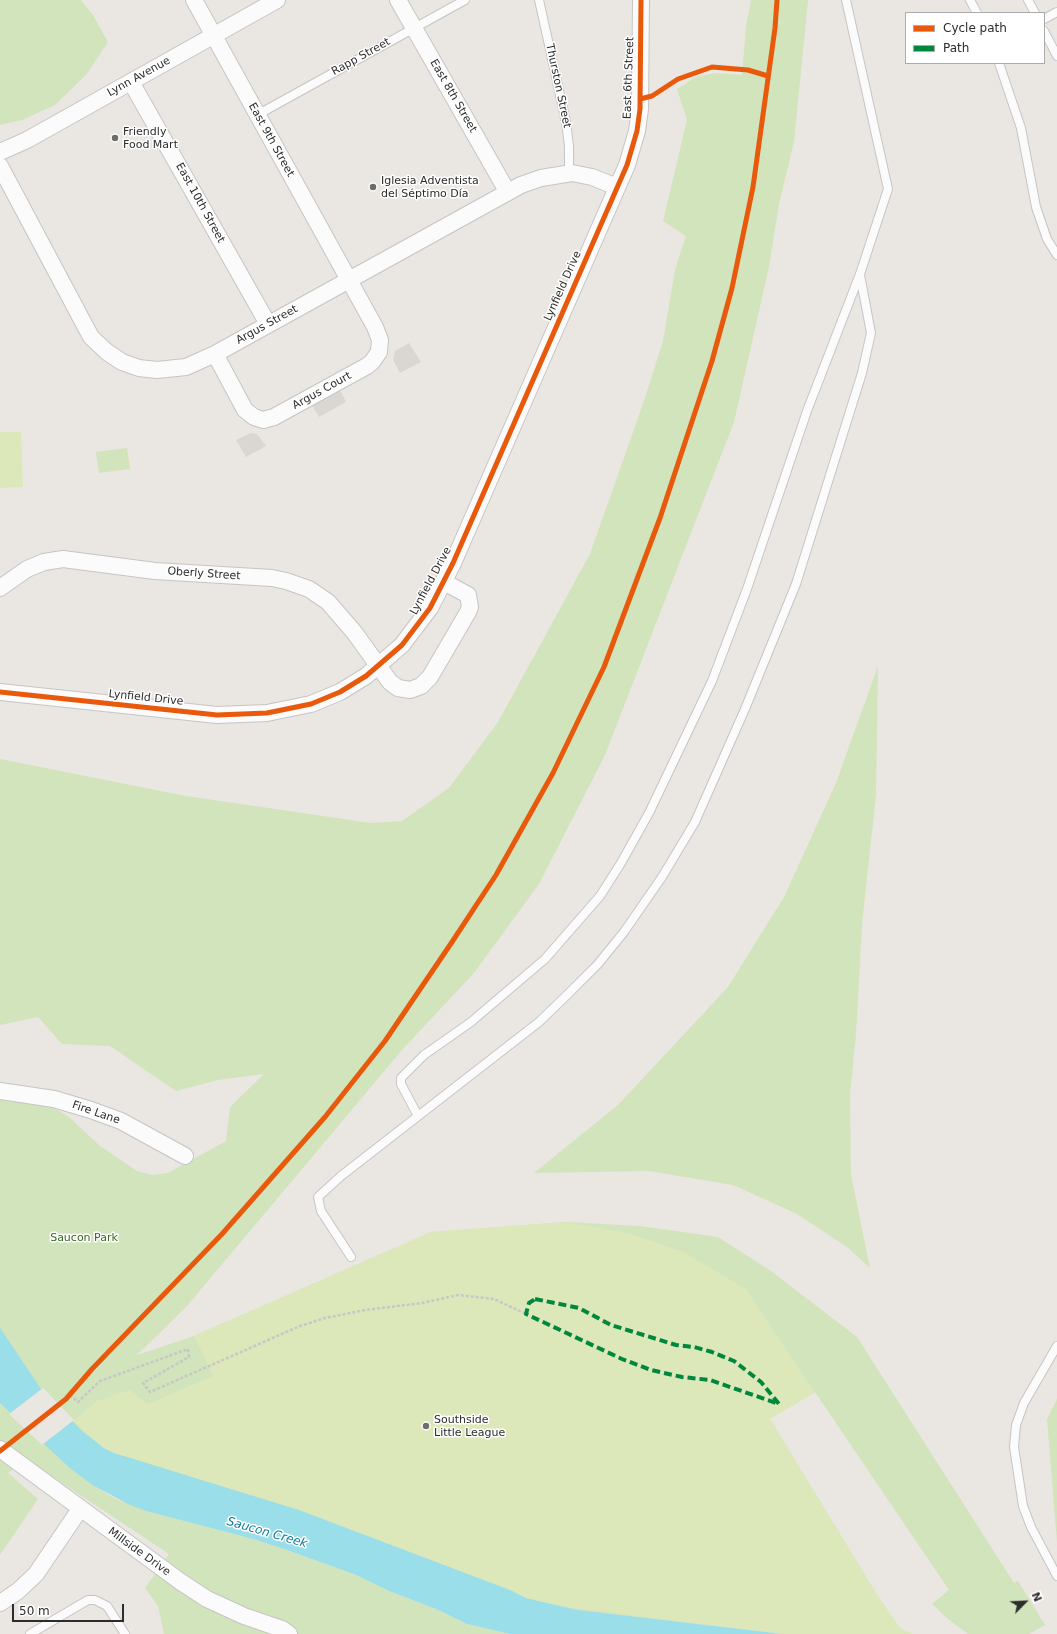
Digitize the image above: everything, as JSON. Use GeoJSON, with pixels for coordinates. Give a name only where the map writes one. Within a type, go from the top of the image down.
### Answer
{"type":"FeatureCollection","features":[{"type":"Feature","properties":{"kind":"street","name":"East 9th Street"},"geometry":{"type":"LineString","coordinates":[[194,0],[349,279]]}},
{"type":"Feature","properties":{"kind":"street","name":"Lynn Avenue"},"geometry":{"type":"LineString","coordinates":[[0,152],[27,140],[277,0]]}},
{"type":"Feature","properties":{"kind":"street","name":"East 8th Street"},"geometry":{"type":"LineString","coordinates":[[398,0],[507,191]]}},
{"type":"Feature","properties":{"kind":"street","name":"East 6th Street"},"geometry":{"type":"LineString","coordinates":[[619,183],[635,140],[640,110],[641,0]]}},
{"type":"Feature","properties":{"kind":"street","name":"East 10th Street"},"geometry":{"type":"LineString","coordinates":[[131,82],[268,324]]}},
{"type":"Feature","properties":{"kind":"street","name":"Argus Street"},"geometry":{"type":"LineString","coordinates":[[0,166],[85,328],[99,345],[122,362],[148,369],[186,367],[215,354],[507,191],[541,178],[568,174],[592,177],[619,183]]}},
{"type":"Feature","properties":{"kind":"street","name":"Lynfield Drive"},"geometry":{"type":"LineString","coordinates":[[0,692],[217,716],[253,715],[298,707],[325,698],[353,684],[378,667],[412,633],[430,608],[444,582],[619,183]]}},
{"type":"Feature","properties":{"kind":"street","name":"Argus Court"},"geometry":{"type":"LineString","coordinates":[[215,354],[245,410],[254,417],[263,420],[274,417],[367,366],[379,352],[380,340],[375,327],[349,279]]}},
{"type":"Feature","properties":{"kind":"street","name":"Oberly Street"},"geometry":{"type":"LineString","coordinates":[[0,588],[27,569],[44,562],[63,559],[155,571],[272,578],[286,581],[309,589],[328,602],[354,632],[390,682],[403,690],[410,690],[421,686],[430,677],[466,618],[470,607],[468,595],[444,582]]}},
{"type":"Feature","properties":{"kind":"street","name":"Fire Lane"},"geometry":{"type":"LineString","coordinates":[[0,1091],[54,1099],[91,1110],[121,1121],[185,1156]]}},
{"type":"Feature","properties":{"kind":"street","name":"Millside Drive"},"geometry":{"type":"LineString","coordinates":[[0,1449],[80,1509],[207,1599],[244,1616],[282,1629],[289,1634]]}},
{"type":"Feature","properties":{"kind":"street"},"geometry":{"type":"LineString","coordinates":[[0,1603],[18,1591],[36,1574],[80,1509]]}},
{"type":"Feature","properties":{"kind":"lane","name":"Rapp Street"},"geometry":{"type":"LineString","coordinates":[[257,115],[465,0]]}},
{"type":"Feature","properties":{"kind":"lane","name":"Thurston Street"},"geometry":{"type":"LineString","coordinates":[[539,0],[567,128],[568,174]]}},
{"type":"Feature","properties":{"kind":"lane"},"geometry":{"type":"LineString","coordinates":[[418,1116],[401,1084],[400,1078],[424,1055],[471,1022],[545,960],[600,896],[621,863],[649,813],[712,681],[747,589],[807,411],[860,274],[888,189],[846,0]]}},
{"type":"Feature","properties":{"kind":"lane"},"geometry":{"type":"LineString","coordinates":[[970,0],[976,12]]}},
{"type":"Feature","properties":{"kind":"lane"},"geometry":{"type":"LineString","coordinates":[[1028,0],[1034,12]]}},
{"type":"Feature","properties":{"kind":"lane"},"geometry":{"type":"LineString","coordinates":[[1045,18],[1057,12]]}},
{"type":"Feature","properties":{"kind":"lane"},"geometry":{"type":"LineString","coordinates":[[1045,33],[1057,56]]}},
{"type":"Feature","properties":{"kind":"lane"},"geometry":{"type":"LineString","coordinates":[[999,64],[1021,128],[1036,207],[1047,239],[1057,255]]}},
{"type":"Feature","properties":{"kind":"lane"},"geometry":{"type":"LineString","coordinates":[[351,1257],[321,1211],[318,1197],[341,1176],[539,1022],[598,964],[624,932],[695,822],[745,710],[796,584],[860,381],[871,333],[860,274]]}},
{"type":"Feature","properties":{"kind":"lane"},"geometry":{"type":"LineString","coordinates":[[1057,1346],[1024,1404],[1016,1425],[1014,1447],[1023,1506],[1031,1527],[1057,1576]]}},
{"type":"Feature","properties":{"kind":"lane"},"geometry":{"type":"LineString","coordinates":[[30,1634],[88,1600],[95,1600],[108,1606],[124,1634]]}},
{"type":"Feature","properties":{"kind":"path"},"geometry":{"type":"LineString","coordinates":[[70,1395],[78,1402],[100,1381],[188,1349],[189,1357],[143,1383],[150,1392],[300,1326],[325,1318],[365,1310],[422,1303],[458,1295],[494,1299],[526,1314]]}},
{"type":"Feature","properties":{"kind":"path"},"geometry":{"type":"LineString","coordinates":[[66,1400],[74,1389]]}},
{"type":"Feature","properties":{"kind":"green space"},"geometry":{"type":"Polygon","coordinates":[[[0,0],[81,0],[93,15],[108,42],[86,75],[55,105],[22,120],[0,125],[0,0]]]}},
{"type":"Feature","properties":{"kind":"green space","name":"Saucon Park"},"geometry":{"type":"Polygon","coordinates":[[[751,0],[808,0],[794,141],[779,204],[769,267],[734,422],[605,755],[539,884],[474,973],[402,1050],[187,1306],[137,1355],[194,1336],[431,1232],[566,1222],[640,1226],[718,1237],[771,1271],[857,1337],[1014,1583],[1018,1581],[1045,1625],[1029,1634],[968,1634],[948,1619],[932,1604],[949,1590],[815,1392],[770,1419],[879,1598],[900,1628],[912,1634],[782,1634],[578,1610],[526,1598],[510,1590],[299,1510],[125,1457],[94,1441],[94,1486],[114,1498],[146,1511],[253,1539],[287,1550],[356,1575],[389,1591],[436,1609],[467,1624],[510,1634],[164,1634],[158,1606],[145,1588],[169,1554],[26,1459],[8,1473],[38,1499],[0,1555],[0,1095],[45,1103],[69,1117],[100,1146],[137,1171],[153,1175],[168,1173],[226,1141],[230,1107],[264,1074],[218,1080],[176,1091],[110,1046],[62,1044],[38,1017],[0,1025],[0,759],[186,796],[371,823],[402,821],[449,788],[498,722],[590,554],[644,401],[663,341],[675,270],[686,236],[663,221],[687,120],[677,89],[696,77],[715,73],[742,75],[746,26],[751,0]]]}},
{"type":"Feature","properties":{"kind":"green space"},"geometry":{"type":"Polygon","coordinates":[[[0,432],[21,432],[23,487],[0,488],[0,432]]]}},
{"type":"Feature","properties":{"kind":"green space"},"geometry":{"type":"Polygon","coordinates":[[[127,448],[130,469],[99,473],[96,452],[127,448]]]}},
{"type":"Feature","properties":{"kind":"green space"},"geometry":{"type":"Polygon","coordinates":[[[878,666],[876,795],[862,924],[856,1035],[850,1095],[851,1175],[870,1268],[847,1247],[797,1214],[733,1185],[649,1171],[534,1173],[618,1105],[728,987],[784,897],[836,783],[878,666]]]}},
{"type":"Feature","properties":{"kind":"green space","name":"Southside Little League"},"geometry":{"type":"Polygon","coordinates":[[[566,1222],[631,1234],[683,1252],[746,1289],[815,1392],[770,1419],[879,1598],[900,1628],[912,1634],[782,1634],[558,1606],[526,1598],[510,1590],[299,1510],[114,1453],[94,1441],[73,1421],[97,1401],[130,1390],[148,1404],[213,1376],[194,1336],[431,1232],[566,1222]]]}},
{"type":"Feature","properties":{"kind":"green space"},"geometry":{"type":"Polygon","coordinates":[[[1057,1399],[1057,1542],[1047,1419],[1057,1399]]]}},
{"type":"Feature","properties":{"kind":"shaded area"},"geometry":{"type":"Polygon","coordinates":[[[409,343],[421,362],[400,373],[393,360],[395,351],[409,343]]]}},
{"type":"Feature","properties":{"kind":"shaded area"},"geometry":{"type":"Polygon","coordinates":[[[337,391],[341,392],[346,402],[319,417],[313,407],[314,403],[337,391]]]}},
{"type":"Feature","properties":{"kind":"shaded area"},"geometry":{"type":"Polygon","coordinates":[[[251,433],[257,434],[266,446],[246,457],[236,440],[251,433]]]}},
{"type":"Feature","properties":{"kind":"water","name":"Saucon Creek"},"geometry":{"type":"Polygon","coordinates":[[[0,1328],[41,1389],[82,1431],[104,1448],[114,1453],[299,1510],[510,1590],[526,1598],[578,1610],[782,1634],[510,1634],[467,1624],[436,1609],[389,1591],[356,1575],[287,1550],[253,1539],[146,1511],[130,1505],[94,1486],[71,1469],[0,1403],[0,1328]]]}},
{"type":"Feature","properties":{"kind":"pier"},"geometry":{"type":"Polygon","coordinates":[[[43,1388],[74,1420],[42,1445],[9,1414],[43,1388]]]}},
{"type":"Feature","properties":{"kind":"marked path"},"geometry":{"type":"LineString","coordinates":[[535,1299],[579,1308],[611,1325],[676,1345],[694,1347],[712,1352],[734,1361],[761,1382],[779,1404],[710,1380],[682,1377],[651,1370],[622,1359],[526,1314],[529,1303],[535,1299]]}},
{"type":"Feature","properties":{"kind":"cycle path"},"geometry":{"type":"LineString","coordinates":[[0,692],[217,715],[267,713],[311,704],[340,692],[366,676],[402,645],[430,608],[453,563],[627,165],[637,131],[640,109],[641,0]]}},
{"type":"Feature","properties":{"kind":"cycle path"},"geometry":{"type":"LineString","coordinates":[[0,1451],[66,1399],[92,1369],[222,1234],[325,1117],[385,1041],[452,942],[496,875],[553,773],[604,667],[660,518],[712,361],[732,288],[753,187],[775,28],[777,0]]}},
{"type":"Feature","properties":{"kind":"cycle path"},"geometry":{"type":"LineString","coordinates":[[640,99],[652,96],[678,79],[712,67],[748,70],[768,76]]}},
{"type":"Feature","properties":{"kind":"place","name":"Friendly Food Mart"},"geometry":{"type":"Point","coordinates":[115,138]}},
{"type":"Feature","properties":{"kind":"place","name":"Iglesia Adventista del Séptimo Día"},"geometry":{"type":"Point","coordinates":[373,187]}},
{"type":"Feature","properties":{"kind":"place","name":"Southside Little League"},"geometry":{"type":"Point","coordinates":[426,1426]}}]}
